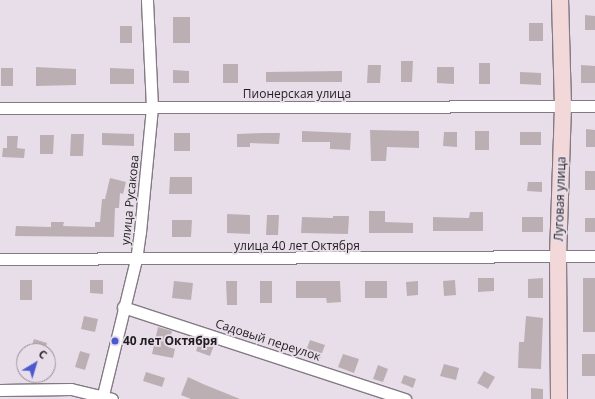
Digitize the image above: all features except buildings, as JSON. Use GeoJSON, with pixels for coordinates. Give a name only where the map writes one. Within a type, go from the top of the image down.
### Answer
{"type":"FeatureCollection","features":[{"type":"Feature","properties":{"kind":"street","name":"улица Русакова"},"geometry":{"type":"LineString","coordinates":[[106,398],[123,307],[136,260],[152,107],[147,0]]}},
{"type":"Feature","properties":{"kind":"street","name":"Луговая улица"},"geometry":{"type":"LineString","coordinates":[[559,399],[558,257],[563,106],[560,0]]}},
{"type":"Feature","properties":{"kind":"street","name":"Пионерская улица"},"geometry":{"type":"LineString","coordinates":[[0,108],[595,106]]}},
{"type":"Feature","properties":{"kind":"street","name":"улица 40 лет Октября"},"geometry":{"type":"LineString","coordinates":[[0,259],[136,260],[595,256]]}},
{"type":"Feature","properties":{"kind":"street","name":"Садовый переулок"},"geometry":{"type":"LineString","coordinates":[[123,307],[405,399]]}},
{"type":"Feature","properties":{"kind":"street"},"geometry":{"type":"LineString","coordinates":[[0,390],[71,389],[106,398]]}},
{"type":"Feature","properties":{"kind":"place","name":"40 лет Октября"},"geometry":{"type":"Point","coordinates":[115,341]}}]}
